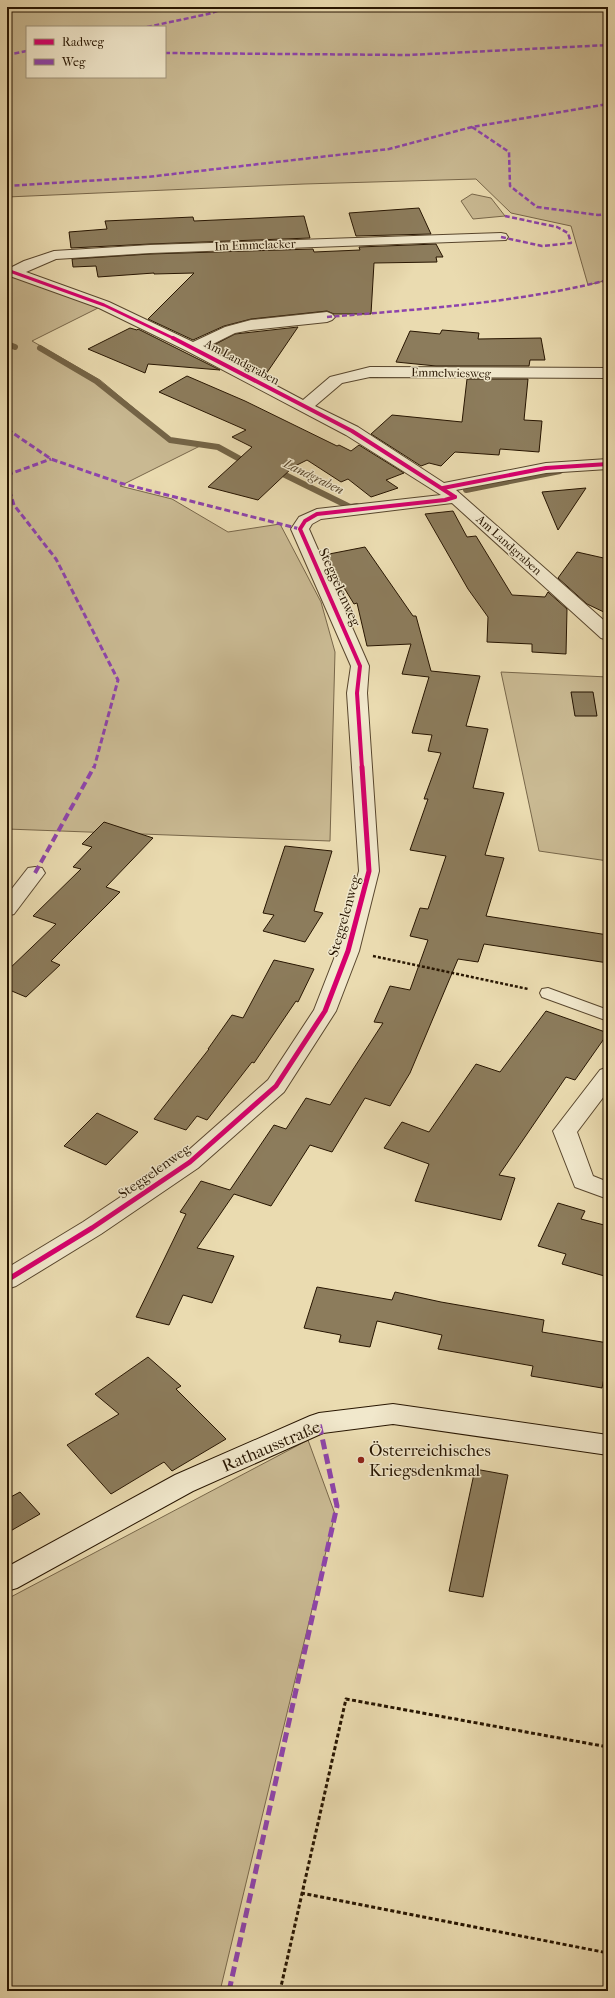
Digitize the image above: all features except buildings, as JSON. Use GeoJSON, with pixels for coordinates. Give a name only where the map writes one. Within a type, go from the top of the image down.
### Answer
{"type":"FeatureCollection","features":[{"type":"Feature","properties":{"kind":"street","name":"Im Emmelacker"},"geometry":{"type":"LineString","coordinates":[[10,271],[54,255],[150,248],[500,237]]}},
{"type":"Feature","properties":{"kind":"street","name":"Am Landgraben"},"geometry":{"type":"LineString","coordinates":[[10,271],[104,305],[193,348],[236,372],[352,431],[449,492],[608,634]]}},
{"type":"Feature","properties":{"kind":"street","name":"Am Landgraben"},"geometry":{"type":"LineString","coordinates":[[193,348],[230,330],[251,325],[327,317]]}},
{"type":"Feature","properties":{"kind":"street","name":"Emmelwiesweg"},"geometry":{"type":"LineString","coordinates":[[305,406],[336,380],[370,372],[608,374]]}},
{"type":"Feature","properties":{"kind":"street"},"geometry":{"type":"LineString","coordinates":[[449,492],[525,471],[583,463],[608,464]]}},
{"type":"Feature","properties":{"kind":"street","name":"Steggelenweg"},"geometry":{"type":"LineString","coordinates":[[7,1280],[92,1228],[190,1162],[276,1086],[325,1011],[348,951],[369,871],[357,693],[360,666],[300,530],[305,521],[317,514],[445,500],[449,492]]}},
{"type":"Feature","properties":{"kind":"street"},"geometry":{"type":"LineString","coordinates":[[7,909],[35,873]]}},
{"type":"Feature","properties":{"kind":"street"},"geometry":{"type":"LineString","coordinates":[[608,1075],[565,1131],[583,1181],[608,1191]]}},
{"type":"Feature","properties":{"kind":"street","name":"Rathausstraße"},"geometry":{"type":"LineString","coordinates":[[7,1580],[184,1483],[318,1423],[393,1414],[608,1445]]}},
{"type":"Feature","properties":{"kind":"lane"},"geometry":{"type":"LineString","coordinates":[[548,993],[608,1016]]}},
{"type":"Feature","properties":{"kind":"path"},"geometry":{"type":"LineString","coordinates":[[348,951],[548,993]]}},
{"type":"Feature","properties":{"kind":"path"},"geometry":{"type":"LineString","coordinates":[[280,1991],[346,1699],[608,1747]]}},
{"type":"Feature","properties":{"kind":"path"},"geometry":{"type":"LineString","coordinates":[[301,1893],[608,1953]]}},
{"type":"Feature","properties":{"kind":"shaded area"},"geometry":{"type":"Polygon","coordinates":[[[7,7],[608,7],[608,280],[588,285],[571,226],[511,213],[476,179],[304,184],[7,197],[7,7]]]}},
{"type":"Feature","properties":{"kind":"shaded area"},"geometry":{"type":"Polygon","coordinates":[[[472,194],[491,198],[505,216],[473,219],[461,201],[472,194]]]}},
{"type":"Feature","properties":{"kind":"shaded area"},"geometry":{"type":"Polygon","coordinates":[[[7,272],[100,307],[32,341],[100,380],[172,440],[200,444],[200,446],[120,486],[172,499],[228,532],[280,524],[321,602],[335,652],[330,841],[7,829],[7,272]]]}},
{"type":"Feature","properties":{"kind":"shaded area"},"geometry":{"type":"Polygon","coordinates":[[[501,672],[608,677],[608,861],[539,851],[501,672]]]}},
{"type":"Feature","properties":{"kind":"shaded area"},"geometry":{"type":"Polygon","coordinates":[[[308,1440],[335,1514],[220,1991],[7,1991],[7,1599],[308,1440]]]}},
{"type":"Feature","properties":{"kind":"waterway","name":"Landgraben"},"geometry":{"type":"LineString","coordinates":[[7,344],[15,347]]}},
{"type":"Feature","properties":{"kind":"waterway","name":"Landgraben"},"geometry":{"type":"LineString","coordinates":[[40,348],[96,381],[170,440],[218,447],[249,464]]}},
{"type":"Feature","properties":{"kind":"waterway","name":"Landgraben"},"geometry":{"type":"LineString","coordinates":[[275,470],[350,507],[357,506]]}},
{"type":"Feature","properties":{"kind":"waterway","name":"Landgraben"},"geometry":{"type":"LineString","coordinates":[[466,490],[560,471]]}},
{"type":"Feature","properties":{"kind":"marked path"},"geometry":{"type":"LineString","coordinates":[[152,26],[208,14],[230,7]]}},
{"type":"Feature","properties":{"kind":"marked path"},"geometry":{"type":"LineString","coordinates":[[166,53],[408,55],[608,45]]}},
{"type":"Feature","properties":{"kind":"marked path"},"geometry":{"type":"LineString","coordinates":[[7,55],[26,51]]}},
{"type":"Feature","properties":{"kind":"marked path"},"geometry":{"type":"LineString","coordinates":[[7,186],[147,177],[389,149],[472,127],[608,104]]}},
{"type":"Feature","properties":{"kind":"marked path"},"geometry":{"type":"LineString","coordinates":[[472,127],[509,152],[510,186],[537,207],[598,215],[608,214]]}},
{"type":"Feature","properties":{"kind":"marked path"},"geometry":{"type":"LineString","coordinates":[[501,237],[542,246],[571,243],[568,233],[557,227],[505,216]]}},
{"type":"Feature","properties":{"kind":"marked path"},"geometry":{"type":"LineString","coordinates":[[327,317],[504,300],[539,295],[608,280]]}},
{"type":"Feature","properties":{"kind":"marked path"},"geometry":{"type":"LineString","coordinates":[[7,429],[51,459],[120,483],[300,529]]}},
{"type":"Feature","properties":{"kind":"marked path"},"geometry":{"type":"LineString","coordinates":[[7,475],[51,459]]}},
{"type":"Feature","properties":{"kind":"marked path"},"geometry":{"type":"LineString","coordinates":[[7,482],[14,505],[56,559],[118,680],[93,772],[35,873]]}},
{"type":"Feature","properties":{"kind":"marked path"},"geometry":{"type":"LineString","coordinates":[[229,1991],[337,1506],[319,1423]]}},
{"type":"Feature","properties":{"kind":"cycle path"},"geometry":{"type":"LineString","coordinates":[[7,270],[104,305],[193,348],[236,372],[352,431],[455,497]]}},
{"type":"Feature","properties":{"kind":"cycle path"},"geometry":{"type":"LineString","coordinates":[[443,488],[525,471],[567,465],[608,464]]}},
{"type":"Feature","properties":{"kind":"cycle path"},"geometry":{"type":"LineString","coordinates":[[7,1280],[92,1228],[190,1162],[276,1086],[325,1011],[348,951],[369,871],[357,693],[360,666],[300,529],[305,521],[317,514],[445,500],[455,497]]}},
{"type":"Feature","properties":{"kind":"place","name":"Österreichisches Kriegsdenkmal"},"geometry":{"type":"Point","coordinates":[361,1460]}}]}
